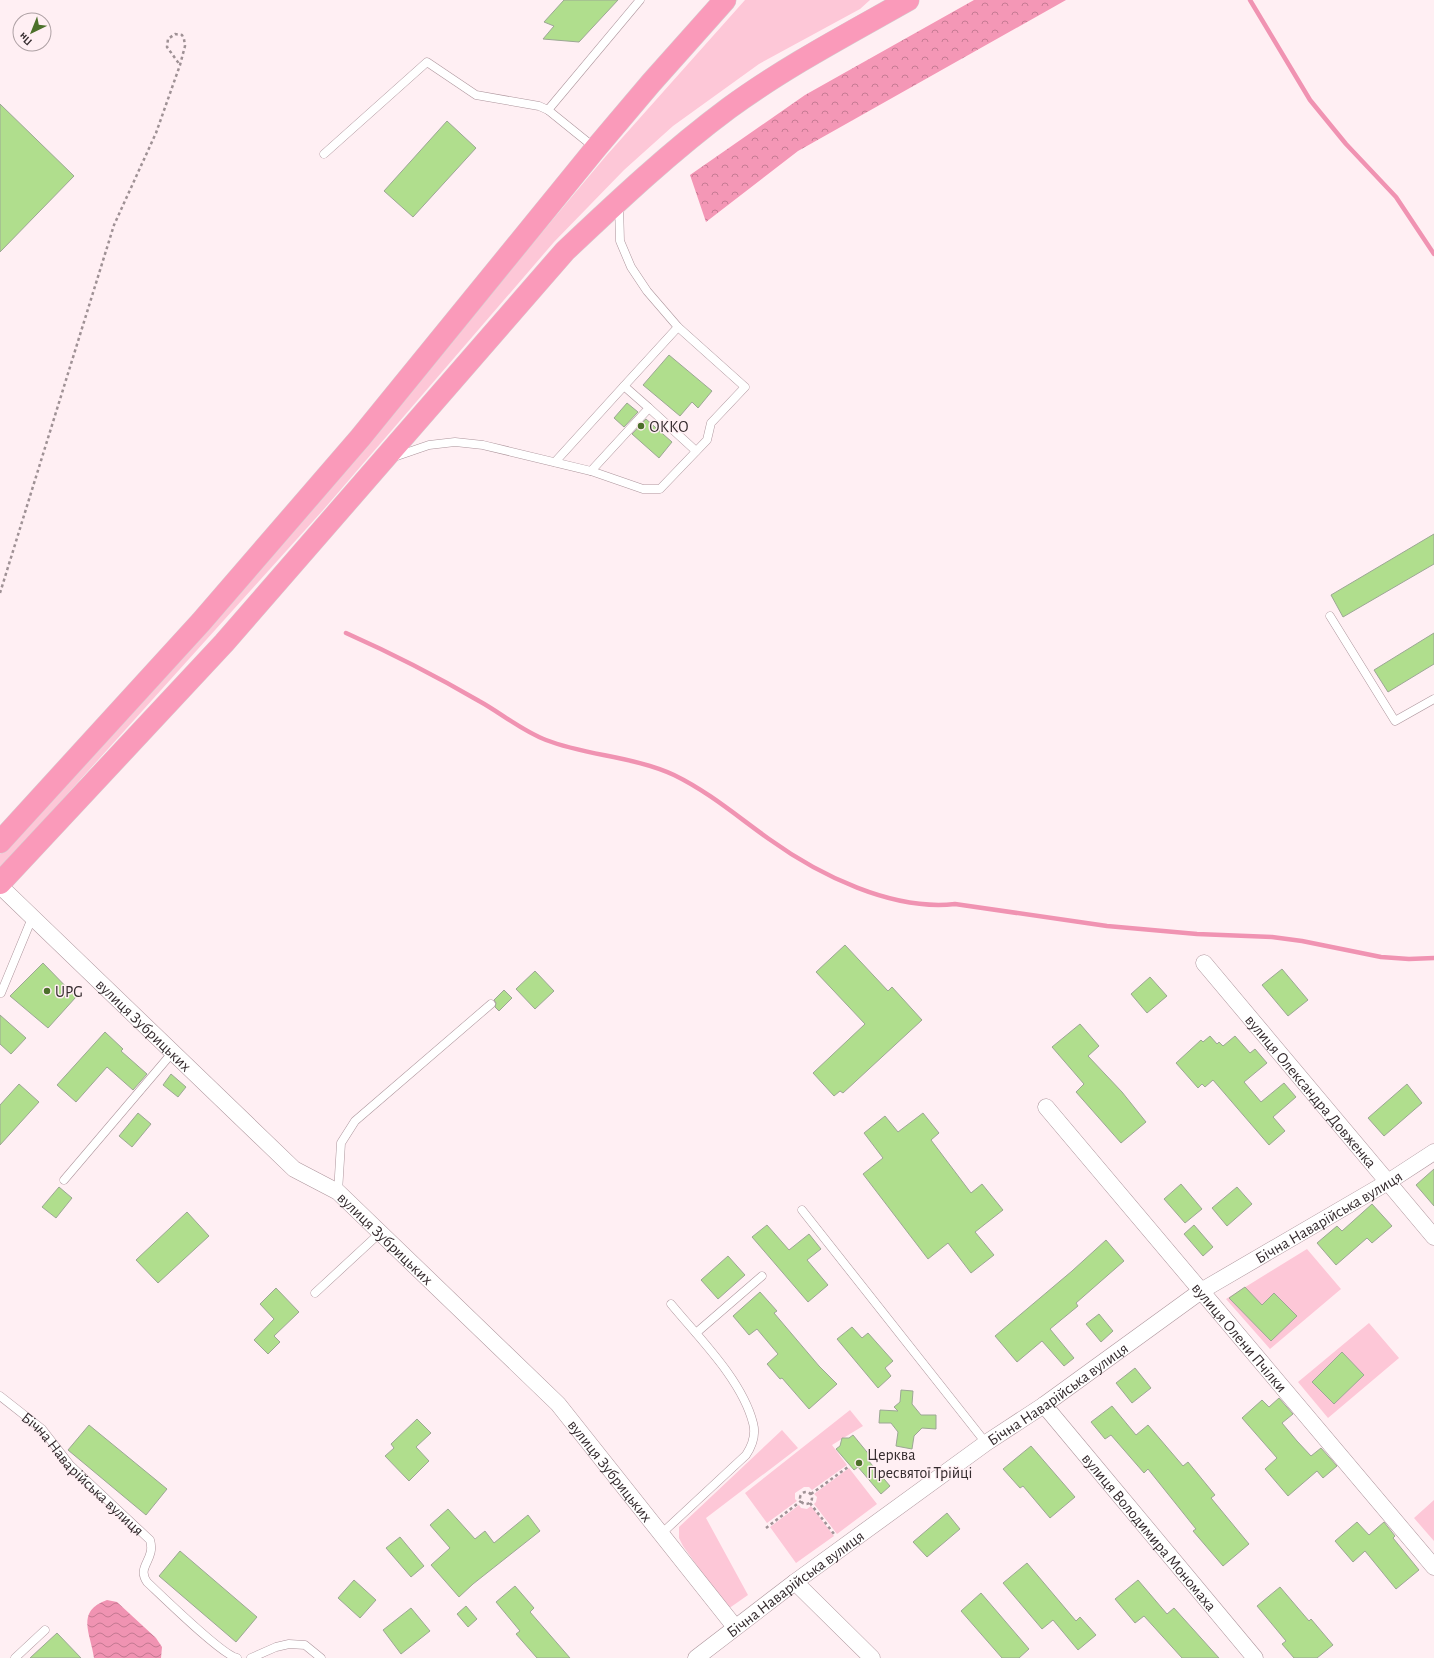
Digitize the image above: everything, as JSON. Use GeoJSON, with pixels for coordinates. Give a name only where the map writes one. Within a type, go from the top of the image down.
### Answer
{"type":"FeatureCollection","features":[{"type":"Feature","properties":{"kind":"highway"},"geometry":{"type":"LineString","coordinates":[[0,842],[201,622],[360,438],[596,148],[651,83],[726,0]]}},
{"type":"Feature","properties":{"kind":"highway"},"geometry":{"type":"LineString","coordinates":[[834,42],[877,0]]}},
{"type":"Feature","properties":{"kind":"highway"},"geometry":{"type":"LineString","coordinates":[[0,884],[224,643],[566,251],[618,200],[673,153],[730,108],[769,81],[908,0]]}},
{"type":"Feature","properties":{"kind":"street","name":"вулиця Зубрицьких"},"geometry":{"type":"LineString","coordinates":[[0,884],[32,918],[294,1169],[338,1192],[558,1404],[735,1627]]}},
{"type":"Feature","properties":{"kind":"street","name":"вулиця Олександра Довженка"},"geometry":{"type":"LineString","coordinates":[[1204,963],[1434,1237]]}},
{"type":"Feature","properties":{"kind":"street","name":"вулиця Олени Пчілки"},"geometry":{"type":"LineString","coordinates":[[1046,1107],[1434,1567]]}},
{"type":"Feature","properties":{"kind":"street","name":"Бічна Наварійська вулиця"},"geometry":{"type":"LineString","coordinates":[[696,1658],[735,1627],[986,1443],[1044,1405],[1201,1291],[1388,1182],[1434,1152]]}},
{"type":"Feature","properties":{"kind":"street","name":"вулиця Володимира Мономаха"},"geometry":{"type":"LineString","coordinates":[[1044,1405],[1255,1658]]}},
{"type":"Feature","properties":{"kind":"street"},"geometry":{"type":"LineString","coordinates":[[796,1582],[872,1658]]}},
{"type":"Feature","properties":{"kind":"lane"},"geometry":{"type":"LineString","coordinates":[[548,110],[640,0]]}},
{"type":"Feature","properties":{"kind":"lane"},"geometry":{"type":"LineString","coordinates":[[324,154],[427,62],[476,95],[539,106],[548,110],[596,148]]}},
{"type":"Feature","properties":{"kind":"lane"},"geometry":{"type":"LineString","coordinates":[[384,461],[429,444],[455,442],[483,445],[591,471],[643,489],[660,489],[707,440],[711,423],[745,387],[678,327],[647,291],[631,267],[620,242],[618,200]]}},
{"type":"Feature","properties":{"kind":"lane"},"geometry":{"type":"LineString","coordinates":[[555,462],[678,327]]}},
{"type":"Feature","properties":{"kind":"lane"},"geometry":{"type":"LineString","coordinates":[[624,386],[696,451]]}},
{"type":"Feature","properties":{"kind":"lane"},"geometry":{"type":"LineString","coordinates":[[591,471],[649,408]]}},
{"type":"Feature","properties":{"kind":"lane"},"geometry":{"type":"LineString","coordinates":[[1330,616],[1395,721],[1434,699]]}},
{"type":"Feature","properties":{"kind":"lane"},"geometry":{"type":"LineString","coordinates":[[1,993],[32,918]]}},
{"type":"Feature","properties":{"kind":"lane"},"geometry":{"type":"LineString","coordinates":[[338,1192],[341,1143],[355,1121],[491,1004]]}},
{"type":"Feature","properties":{"kind":"lane"},"geometry":{"type":"LineString","coordinates":[[64,1180],[172,1053]]}},
{"type":"Feature","properties":{"kind":"lane"},"geometry":{"type":"LineString","coordinates":[[802,1210],[986,1443]]}},
{"type":"Feature","properties":{"kind":"lane"},"geometry":{"type":"LineString","coordinates":[[315,1293],[381,1232]]}},
{"type":"Feature","properties":{"kind":"lane"},"geometry":{"type":"LineString","coordinates":[[696,1333],[762,1276]]}},
{"type":"Feature","properties":{"kind":"lane"},"geometry":{"type":"LineString","coordinates":[[661,1534],[746,1455],[753,1443],[754,1424],[731,1375],[671,1304]]}},
{"type":"Feature","properties":{"kind":"lane","name":"Бічна Наварійська вулиця"},"geometry":{"type":"LineString","coordinates":[[0,1396],[42,1430],[70,1465],[150,1540],[152,1547],[151,1554],[142,1571],[147,1582],[220,1648],[237,1658]]}},
{"type":"Feature","properties":{"kind":"lane"},"geometry":{"type":"LineString","coordinates":[[15,1658],[45,1630]]}},
{"type":"Feature","properties":{"kind":"lane"},"geometry":{"type":"LineString","coordinates":[[251,1658],[276,1646],[289,1644],[305,1645],[321,1658]]}},
{"type":"Feature","properties":{"kind":"path"},"geometry":{"type":"LineString","coordinates":[[0,593],[114,225],[156,134],[180,64],[185,46],[184,39],[182,35],[175,34],[168,39],[167,47],[180,64]]}},
{"type":"Feature","properties":{"kind":"path"},"geometry":{"type":"LineString","coordinates":[[811,1494],[848,1467]]}},
{"type":"Feature","properties":{"kind":"path"},"geometry":{"type":"LineString","coordinates":[[766,1528],[800,1501],[800,1496],[803,1493],[806,1492],[811,1494]]}},
{"type":"Feature","properties":{"kind":"path"},"geometry":{"type":"LineString","coordinates":[[810,1503],[812,1499],[811,1494]]}},
{"type":"Feature","properties":{"kind":"path"},"geometry":{"type":"LineString","coordinates":[[800,1501],[806,1505],[810,1503]]}},
{"type":"Feature","properties":{"kind":"path"},"geometry":{"type":"LineString","coordinates":[[810,1503],[844,1547]]}},
{"type":"Feature","properties":{"kind":"shaded area"},"geometry":{"type":"Polygon","coordinates":[[[745,0],[870,0],[860,9],[759,64],[673,126],[624,170],[554,242],[324,509],[0,869],[0,854],[316,501],[606,156],[745,0]]]}},
{"type":"Feature","properties":{"kind":"shaded area"},"geometry":{"type":"Polygon","coordinates":[[[1307,1249],[1341,1289],[1270,1349],[1226,1299],[1307,1249]]]}},
{"type":"Feature","properties":{"kind":"shaded area"},"geometry":{"type":"Polygon","coordinates":[[[1369,1323],[1399,1358],[1328,1418],[1298,1382],[1369,1323]]]}},
{"type":"Feature","properties":{"kind":"shaded area"},"geometry":{"type":"Polygon","coordinates":[[[850,1410],[863,1426],[832,1445],[847,1465],[812,1490],[809,1487],[804,1487],[795,1493],[795,1499],[797,1501],[767,1523],[745,1493],[850,1410]]]}},
{"type":"Feature","properties":{"kind":"shaded area"},"geometry":{"type":"Polygon","coordinates":[[[782,1430],[798,1448],[706,1518],[748,1595],[728,1609],[683,1546],[679,1538],[679,1527],[782,1430]]]}},
{"type":"Feature","properties":{"kind":"shaded area"},"geometry":{"type":"Polygon","coordinates":[[[849,1468],[877,1504],[837,1534],[814,1504],[817,1497],[814,1494],[849,1468]]]}},
{"type":"Feature","properties":{"kind":"shaded area"},"geometry":{"type":"Polygon","coordinates":[[[1434,1500],[1434,1541],[1414,1518],[1434,1500]]]}},
{"type":"Feature","properties":{"kind":"shaded area"},"geometry":{"type":"Polygon","coordinates":[[[799,1505],[801,1508],[807,1509],[811,1506],[834,1536],[796,1563],[770,1527],[799,1505]]]}},
{"type":"Feature","properties":{"kind":"green space"},"geometry":{"type":"Polygon","coordinates":[[[974,0],[1066,0],[798,151],[706,222],[690,175],[805,95],[974,0]]]}},
{"type":"Feature","properties":{"kind":"water"},"geometry":{"type":"Polygon","coordinates":[[[107,1600],[117,1602],[156,1638],[162,1647],[161,1658],[94,1658],[88,1632],[88,1617],[91,1610],[107,1600]]]}},
{"type":"Feature","properties":{"kind":"building"},"geometry":{"type":"Polygon","coordinates":[[[564,0],[618,0],[579,42],[543,39],[554,26],[544,22],[564,0]]]}},
{"type":"Feature","properties":{"kind":"building"},"geometry":{"type":"Polygon","coordinates":[[[0,104],[74,176],[0,252],[0,104]]]}},
{"type":"Feature","properties":{"kind":"building"},"geometry":{"type":"Polygon","coordinates":[[[447,121],[476,148],[413,217],[384,191],[447,121]]]}},
{"type":"Feature","properties":{"kind":"building"},"geometry":{"type":"Polygon","coordinates":[[[669,355],[712,391],[698,408],[692,402],[680,416],[643,385],[669,355]]]}},
{"type":"Feature","properties":{"kind":"building"},"geometry":{"type":"Polygon","coordinates":[[[627,403],[638,412],[624,427],[614,418],[627,403]]]}},
{"type":"Feature","properties":{"kind":"building"},"geometry":{"type":"Polygon","coordinates":[[[646,419],[672,442],[659,458],[632,434],[646,419]]]}},
{"type":"Feature","properties":{"kind":"building"},"geometry":{"type":"Polygon","coordinates":[[[1434,534],[1434,564],[1343,617],[1331,595],[1434,534]]]}},
{"type":"Feature","properties":{"kind":"building"},"geometry":{"type":"Polygon","coordinates":[[[1434,633],[1434,664],[1388,692],[1374,670],[1434,633]]]}},
{"type":"Feature","properties":{"kind":"building"},"geometry":{"type":"Polygon","coordinates":[[[845,945],[888,991],[892,987],[922,1020],[843,1093],[840,1091],[834,1096],[813,1073],[865,1024],[816,972],[845,945]]]}},
{"type":"Feature","properties":{"kind":"building","name":"UPG"},"geometry":{"type":"Polygon","coordinates":[[[43,963],[76,997],[48,1028],[10,996],[43,963]]]}},
{"type":"Feature","properties":{"kind":"building"},"geometry":{"type":"Polygon","coordinates":[[[1282,969],[1308,1000],[1288,1016],[1262,985],[1282,969]]]}},
{"type":"Feature","properties":{"kind":"building"},"geometry":{"type":"Polygon","coordinates":[[[535,971],[554,991],[535,1009],[516,989],[535,971]]]}},
{"type":"Feature","properties":{"kind":"building"},"geometry":{"type":"Polygon","coordinates":[[[1150,977],[1167,996],[1147,1013],[1131,994],[1150,977]]]}},
{"type":"Feature","properties":{"kind":"building"},"geometry":{"type":"Polygon","coordinates":[[[504,990],[512,998],[499,1011],[495,1007],[496,1003],[494,1000],[504,990]]]}},
{"type":"Feature","properties":{"kind":"building"},"geometry":{"type":"Polygon","coordinates":[[[0,1015],[26,1038],[11,1054],[0,1044],[0,1015]]]}},
{"type":"Feature","properties":{"kind":"building"},"geometry":{"type":"Polygon","coordinates":[[[1080,1024],[1099,1046],[1088,1056],[1122,1092],[1146,1122],[1121,1143],[1076,1092],[1084,1084],[1052,1047],[1080,1024]]]}},
{"type":"Feature","properties":{"kind":"building"},"geometry":{"type":"Polygon","coordinates":[[[105,1032],[123,1049],[121,1051],[147,1074],[133,1090],[107,1067],[76,1102],[57,1085],[105,1032]]]}},
{"type":"Feature","properties":{"kind":"building"},"geometry":{"type":"Polygon","coordinates":[[[1210,1036],[1217,1044],[1219,1042],[1223,1046],[1235,1036],[1250,1053],[1255,1049],[1267,1063],[1244,1082],[1261,1102],[1284,1083],[1296,1097],[1273,1117],[1285,1131],[1269,1145],[1213,1080],[1205,1087],[1202,1084],[1198,1088],[1176,1063],[1201,1040],[1203,1042],[1210,1036]]]}},
{"type":"Feature","properties":{"kind":"building"},"geometry":{"type":"Polygon","coordinates":[[[171,1074],[186,1087],[178,1097],[163,1085],[171,1074]]]}},
{"type":"Feature","properties":{"kind":"building"},"geometry":{"type":"Polygon","coordinates":[[[19,1084],[39,1102],[0,1145],[0,1105],[19,1084]]]}},
{"type":"Feature","properties":{"kind":"building"},"geometry":{"type":"Polygon","coordinates":[[[1407,1084],[1422,1103],[1384,1136],[1368,1118],[1407,1084]]]}},
{"type":"Feature","properties":{"kind":"building"},"geometry":{"type":"Polygon","coordinates":[[[138,1113],[151,1124],[132,1147],[119,1136],[138,1113]]]}},
{"type":"Feature","properties":{"kind":"building"},"geometry":{"type":"Polygon","coordinates":[[[923,1113],[939,1133],[931,1140],[971,1193],[982,1184],[1003,1210],[975,1232],[994,1255],[971,1273],[948,1243],[928,1259],[863,1174],[883,1158],[864,1133],[885,1116],[898,1132],[923,1113]]]}},
{"type":"Feature","properties":{"kind":"building"},"geometry":{"type":"Polygon","coordinates":[[[1434,1169],[1434,1206],[1416,1185],[1434,1169]]]}},
{"type":"Feature","properties":{"kind":"building"},"geometry":{"type":"Polygon","coordinates":[[[1181,1184],[1202,1209],[1185,1223],[1164,1199],[1181,1184]]]}},
{"type":"Feature","properties":{"kind":"building"},"geometry":{"type":"Polygon","coordinates":[[[59,1187],[72,1198],[56,1218],[42,1207],[59,1187]]]}},
{"type":"Feature","properties":{"kind":"building"},"geometry":{"type":"Polygon","coordinates":[[[1237,1187],[1252,1204],[1227,1226],[1212,1208],[1237,1187]]]}},
{"type":"Feature","properties":{"kind":"building"},"geometry":{"type":"Polygon","coordinates":[[[1372,1204],[1392,1226],[1372,1243],[1367,1238],[1336,1265],[1317,1243],[1337,1226],[1342,1231],[1372,1204]]]}},
{"type":"Feature","properties":{"kind":"building"},"geometry":{"type":"Polygon","coordinates":[[[187,1212],[209,1236],[158,1283],[136,1260],[187,1212]]]}},
{"type":"Feature","properties":{"kind":"building"},"geometry":{"type":"Polygon","coordinates":[[[767,1225],[789,1250],[809,1234],[821,1249],[807,1260],[828,1285],[808,1302],[752,1237],[767,1225]]]}},
{"type":"Feature","properties":{"kind":"building"},"geometry":{"type":"Polygon","coordinates":[[[1194,1225],[1213,1247],[1203,1256],[1184,1234],[1194,1225]]]}},
{"type":"Feature","properties":{"kind":"building"},"geometry":{"type":"Polygon","coordinates":[[[1106,1240],[1124,1261],[1076,1303],[1078,1306],[1050,1329],[1074,1358],[1064,1366],[1042,1341],[1017,1362],[995,1336],[1072,1271],[1106,1240]]]}},
{"type":"Feature","properties":{"kind":"building"},"geometry":{"type":"Polygon","coordinates":[[[728,1256],[745,1275],[718,1299],[701,1280],[728,1256]]]}},
{"type":"Feature","properties":{"kind":"building"},"geometry":{"type":"Polygon","coordinates":[[[1245,1287],[1262,1305],[1274,1293],[1297,1316],[1271,1341],[1229,1298],[1245,1287]]]}},
{"type":"Feature","properties":{"kind":"building"},"geometry":{"type":"Polygon","coordinates":[[[276,1288],[299,1312],[274,1336],[280,1342],[268,1354],[254,1340],[274,1319],[260,1304],[276,1288]]]}},
{"type":"Feature","properties":{"kind":"building"},"geometry":{"type":"Polygon","coordinates":[[[760,1292],[777,1311],[774,1313],[819,1366],[837,1384],[809,1409],[782,1378],[780,1379],[767,1364],[778,1354],[757,1329],[749,1335],[733,1316],[760,1292]]]}},
{"type":"Feature","properties":{"kind":"building"},"geometry":{"type":"Polygon","coordinates":[[[1099,1314],[1113,1331],[1101,1342],[1086,1324],[1099,1314]]]}},
{"type":"Feature","properties":{"kind":"building"},"geometry":{"type":"Polygon","coordinates":[[[852,1327],[862,1338],[868,1333],[893,1361],[885,1368],[891,1376],[878,1388],[837,1339],[852,1327]]]}},
{"type":"Feature","properties":{"kind":"building"},"geometry":{"type":"Polygon","coordinates":[[[1342,1352],[1364,1375],[1334,1404],[1312,1382],[1342,1352]]]}},
{"type":"Feature","properties":{"kind":"building"},"geometry":{"type":"Polygon","coordinates":[[[1135,1368],[1151,1388],[1132,1403],[1116,1383],[1135,1368]]]}},
{"type":"Feature","properties":{"kind":"building"},"geometry":{"type":"Polygon","coordinates":[[[901,1390],[913,1391],[912,1404],[921,1415],[936,1415],[936,1429],[922,1428],[914,1436],[912,1449],[896,1446],[898,1432],[891,1423],[879,1423],[880,1410],[898,1411],[894,1407],[900,1402],[901,1390]]]}},
{"type":"Feature","properties":{"kind":"building"},"geometry":{"type":"Polygon","coordinates":[[[1279,1398],[1293,1414],[1282,1423],[1297,1441],[1311,1456],[1321,1448],[1337,1466],[1323,1478],[1317,1471],[1288,1496],[1265,1469],[1277,1458],[1242,1418],[1262,1400],[1269,1407],[1279,1398]]]}},
{"type":"Feature","properties":{"kind":"building"},"geometry":{"type":"Polygon","coordinates":[[[1112,1406],[1136,1435],[1148,1425],[1183,1466],[1188,1462],[1215,1495],[1211,1498],[1249,1544],[1223,1566],[1193,1531],[1196,1529],[1148,1469],[1144,1473],[1111,1435],[1105,1439],[1091,1422],[1112,1406]]]}},
{"type":"Feature","properties":{"kind":"building"},"geometry":{"type":"Polygon","coordinates":[[[417,1419],[431,1433],[416,1447],[429,1461],[409,1481],[385,1456],[394,1448],[391,1444],[417,1419]]]}},
{"type":"Feature","properties":{"kind":"building"},"geometry":{"type":"Polygon","coordinates":[[[89,1425],[167,1489],[146,1515],[68,1450],[89,1425]]]}},
{"type":"Feature","properties":{"kind":"building","name":"Церква Пресвятої Трійці"},"geometry":{"type":"Polygon","coordinates":[[[853,1435],[871,1457],[867,1459],[890,1486],[881,1494],[858,1467],[854,1470],[836,1449],[840,1446],[842,1438],[849,1438],[853,1435]]]}},
{"type":"Feature","properties":{"kind":"building"},"geometry":{"type":"Polygon","coordinates":[[[1031,1446],[1075,1497],[1050,1518],[1023,1486],[1020,1488],[1003,1469],[1031,1446]]]}},
{"type":"Feature","properties":{"kind":"building"},"geometry":{"type":"Polygon","coordinates":[[[448,1509],[475,1539],[485,1531],[494,1543],[528,1515],[540,1531],[473,1584],[459,1597],[431,1565],[450,1548],[430,1525],[448,1509]]]}},
{"type":"Feature","properties":{"kind":"building"},"geometry":{"type":"Polygon","coordinates":[[[947,1513],[960,1529],[927,1557],[913,1542],[947,1513]]]}},
{"type":"Feature","properties":{"kind":"building"},"geometry":{"type":"Polygon","coordinates":[[[1357,1522],[1369,1535],[1384,1522],[1395,1536],[1393,1538],[1419,1570],[1396,1589],[1365,1551],[1353,1562],[1335,1541],[1357,1522]]]}},
{"type":"Feature","properties":{"kind":"building"},"geometry":{"type":"Polygon","coordinates":[[[400,1537],[424,1566],[411,1577],[386,1548],[400,1537]]]}},
{"type":"Feature","properties":{"kind":"building"},"geometry":{"type":"Polygon","coordinates":[[[180,1551],[257,1617],[236,1642],[159,1576],[180,1551]]]}},
{"type":"Feature","properties":{"kind":"building"},"geometry":{"type":"Polygon","coordinates":[[[1027,1563],[1076,1621],[1080,1617],[1096,1635],[1078,1650],[1053,1620],[1042,1629],[1003,1583],[1027,1563]]]}},
{"type":"Feature","properties":{"kind":"building"},"geometry":{"type":"Polygon","coordinates":[[[354,1580],[376,1600],[360,1618],[338,1598],[354,1580]]]}},
{"type":"Feature","properties":{"kind":"building"},"geometry":{"type":"Polygon","coordinates":[[[1138,1580],[1167,1614],[1174,1608],[1219,1658],[1182,1658],[1144,1616],[1135,1623],[1115,1599],[1138,1580]]]}},
{"type":"Feature","properties":{"kind":"building"},"geometry":{"type":"Polygon","coordinates":[[[515,1586],[534,1608],[530,1612],[570,1658],[537,1658],[516,1634],[520,1631],[496,1602],[515,1586]]]}},
{"type":"Feature","properties":{"kind":"building"},"geometry":{"type":"Polygon","coordinates":[[[1280,1587],[1309,1621],[1311,1619],[1333,1645],[1317,1658],[1294,1658],[1282,1644],[1286,1641],[1257,1606],[1280,1587]]]}},
{"type":"Feature","properties":{"kind":"building"},"geometry":{"type":"Polygon","coordinates":[[[981,1593],[1029,1649],[1019,1658],[1002,1658],[961,1611],[981,1593]]]}},
{"type":"Feature","properties":{"kind":"building"},"geometry":{"type":"Polygon","coordinates":[[[466,1606],[477,1619],[468,1627],[457,1614],[466,1606]]]}},
{"type":"Feature","properties":{"kind":"building"},"geometry":{"type":"Polygon","coordinates":[[[411,1608],[430,1631],[401,1654],[383,1630],[411,1608]]]}},
{"type":"Feature","properties":{"kind":"building"},"geometry":{"type":"Polygon","coordinates":[[[57,1633],[81,1658],[30,1658],[57,1633]]]}},
{"type":"Feature","properties":{"kind":"waterway"},"geometry":{"type":"LineString","coordinates":[[1250,0],[1310,100],[1346,144],[1396,197],[1434,254]]}},
{"type":"Feature","properties":{"kind":"waterway"},"geometry":{"type":"LineString","coordinates":[[346,633],[397,657],[446,683],[520,727],[546,740],[578,750],[642,764],[674,775],[699,789],[769,839],[810,865],[857,888],[882,896],[906,902],[931,905],[955,904],[1107,926],[1197,934],[1272,937],[1302,941],[1381,957],[1409,959],[1434,958]]}},
{"type":"Feature","properties":{"kind":"place","name":"ОККО"},"geometry":{"type":"Point","coordinates":[641,426]}},
{"type":"Feature","properties":{"kind":"place","name":"UPG"},"geometry":{"type":"Point","coordinates":[47,991]}},
{"type":"Feature","properties":{"kind":"place","name":"Церква Пресвятої Трійці"},"geometry":{"type":"Point","coordinates":[859,1463]}}]}
